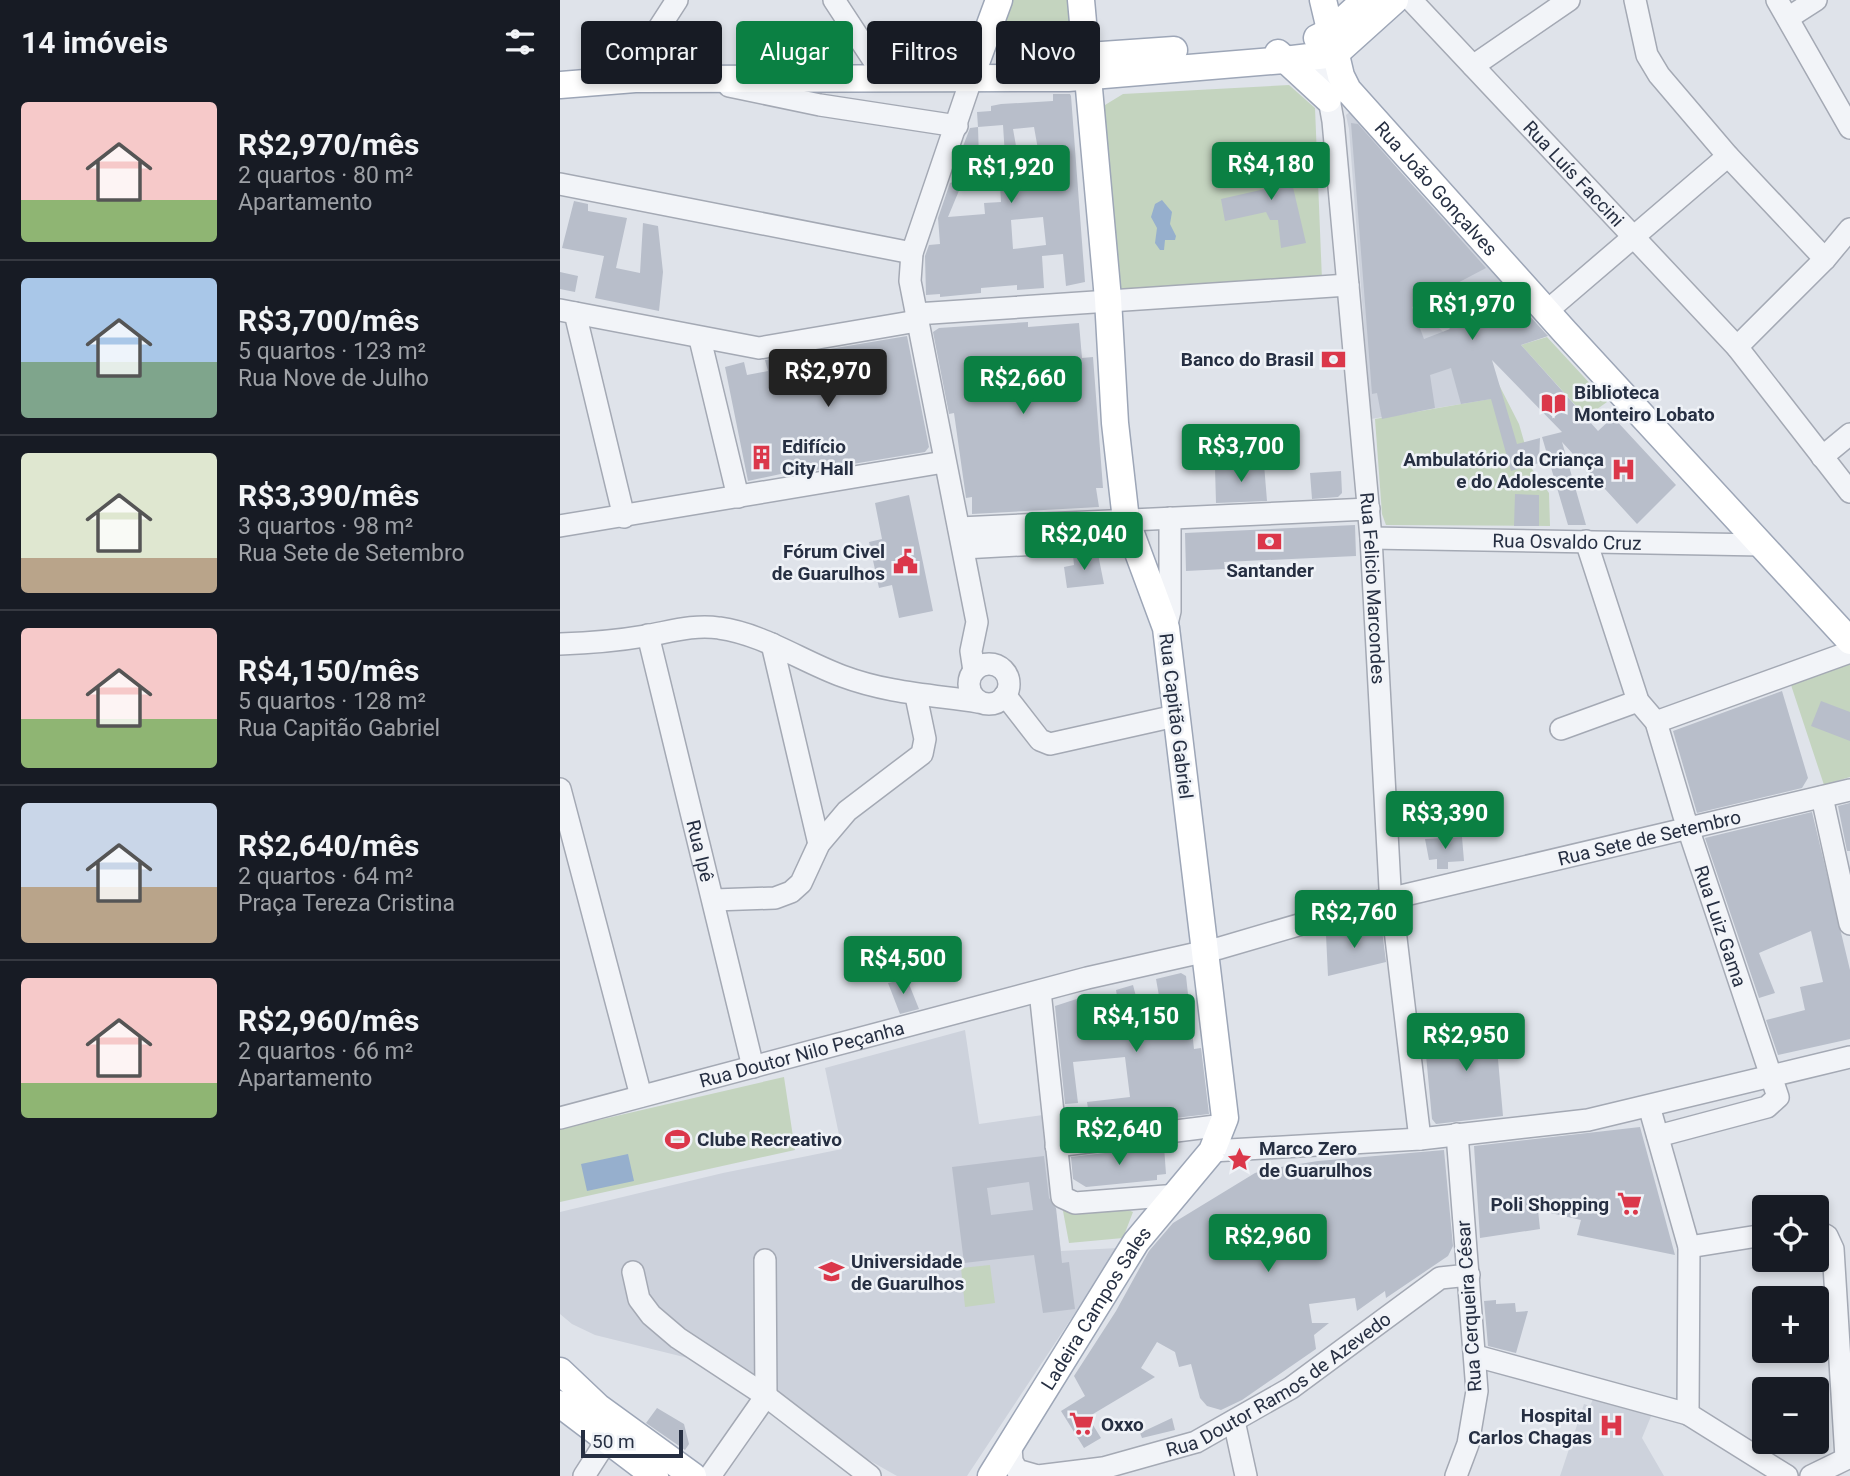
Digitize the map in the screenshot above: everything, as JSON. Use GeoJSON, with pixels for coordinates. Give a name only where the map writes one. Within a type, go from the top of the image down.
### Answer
{"type":"FeatureCollection","features":[{"type":"Feature","properties":{"kind":"main road"},"geometry":{"type":"LineString","coordinates":[[982,49],[999,0]]}},
{"type":"Feature","properties":{"kind":"main road","name":"Rua Capitão Gabriel"},"geometry":{"type":"LineString","coordinates":[[1081,0],[1083,21]]}},
{"type":"Feature","properties":{"kind":"main road"},"geometry":{"type":"LineString","coordinates":[[1326,32],[1365,0]]}},
{"type":"Feature","properties":{"kind":"main road"},"geometry":{"type":"LineString","coordinates":[[1100,65],[1277,51],[1395,0]]}},
{"type":"Feature","properties":{"kind":"main road","name":"Rua João Gonçalves"},"geometry":{"type":"LineString","coordinates":[[1326,32],[1348,90],[1547,312],[1850,641]]}},
{"type":"Feature","properties":{"kind":"main road"},"geometry":{"type":"LineString","coordinates":[[1277,51],[1328,99]]}},
{"type":"Feature","properties":{"kind":"main road"},"geometry":{"type":"LineString","coordinates":[[722,62],[867,61]]}},
{"type":"Feature","properties":{"kind":"main road"},"geometry":{"type":"LineString","coordinates":[[560,66],[581,65]]}},
{"type":"Feature","properties":{"kind":"main road"},"geometry":{"type":"LineString","coordinates":[[722,78],[867,73]]}},
{"type":"Feature","properties":{"kind":"main road"},"geometry":{"type":"LineString","coordinates":[[560,85],[581,81]]}},
{"type":"Feature","properties":{"kind":"main road","name":"Rua Capitão Gabriel"},"geometry":{"type":"LineString","coordinates":[[1088,84],[1108,299],[1115,423],[1129,530],[1166,628],[1206,952],[1224,1125]]}},
{"type":"Feature","properties":{"kind":"main road"},"geometry":{"type":"LineString","coordinates":[[1212,1151],[1224,1125]]}},
{"type":"Feature","properties":{"kind":"main road","name":"Ladeira Campos Sales"},"geometry":{"type":"LineString","coordinates":[[991,1476],[1136,1242],[1178,1195],[1212,1151]]}},
{"type":"Feature","properties":{"kind":"main road"},"geometry":{"type":"LineString","coordinates":[[560,1371],[598,1407],[693,1476]]}},
{"type":"Feature","properties":{"kind":"main road"},"geometry":{"type":"LineString","coordinates":[[560,1404],[655,1476]]}},
{"type":"Feature","properties":{"kind":"street"},"geometry":{"type":"LineString","coordinates":[[663,21],[677,0]]}},
{"type":"Feature","properties":{"kind":"street"},"geometry":{"type":"LineString","coordinates":[[834,0],[867,50]]}},
{"type":"Feature","properties":{"kind":"street","name":"Rua Luís Faccini"},"geometry":{"type":"LineString","coordinates":[[1412,0],[1737,347],[1850,492]]}},
{"type":"Feature","properties":{"kind":"street"},"geometry":{"type":"LineString","coordinates":[[1473,66],[1569,0]]}},
{"type":"Feature","properties":{"kind":"street"},"geometry":{"type":"LineString","coordinates":[[1634,0],[1647,55],[1659,75],[1728,156],[1825,259]]}},
{"type":"Feature","properties":{"kind":"street"},"geometry":{"type":"LineString","coordinates":[[1816,0],[1783,9],[1850,128]]}},
{"type":"Feature","properties":{"kind":"street","name":"Rua Felicio Marcondes"},"geometry":{"type":"LineString","coordinates":[[1326,32],[1328,99],[1333,121],[1369,509],[1392,898],[1420,1139]]}},
{"type":"Feature","properties":{"kind":"street"},"geometry":{"type":"LineString","coordinates":[[719,84],[820,106],[957,126]]}},
{"type":"Feature","properties":{"kind":"street"},"geometry":{"type":"LineString","coordinates":[[970,84],[912,253],[910,281],[977,622],[971,651],[970,690],[978,702]]}},
{"type":"Feature","properties":{"kind":"street"},"geometry":{"type":"LineString","coordinates":[[1547,312],[1728,156]]}},
{"type":"Feature","properties":{"kind":"street"},"geometry":{"type":"LineString","coordinates":[[560,184],[912,253]]}},
{"type":"Feature","properties":{"kind":"street"},"geometry":{"type":"LineString","coordinates":[[1737,347],[1825,259],[1850,229]]}},
{"type":"Feature","properties":{"kind":"street"},"geometry":{"type":"LineString","coordinates":[[624,517],[568,312],[700,339],[774,347],[916,317],[1108,299],[1348,285]]}},
{"type":"Feature","properties":{"kind":"street"},"geometry":{"type":"LineString","coordinates":[[700,339],[738,497]]}},
{"type":"Feature","properties":{"kind":"street"},"geometry":{"type":"LineString","coordinates":[[1822,457],[1850,434]]}},
{"type":"Feature","properties":{"kind":"street"},"geometry":{"type":"LineString","coordinates":[[560,526],[944,462]]}},
{"type":"Feature","properties":{"kind":"street"},"geometry":{"type":"LineString","coordinates":[[961,538],[1129,530],[1170,518],[1369,509]]}},
{"type":"Feature","properties":{"kind":"street"},"geometry":{"type":"LineString","coordinates":[[1166,628],[1170,611],[1170,518]]}},
{"type":"Feature","properties":{"kind":"street","name":"Rua Osvaldo Cruz"},"geometry":{"type":"LineString","coordinates":[[1371,538],[1762,545]]}},
{"type":"Feature","properties":{"kind":"street","name":"Rua Luiz Gama"},"geometry":{"type":"LineString","coordinates":[[1586,541],[1638,701],[1656,722],[1772,1075]]}},
{"type":"Feature","properties":{"kind":"street"},"geometry":{"type":"LineString","coordinates":[[562,640],[648,635],[695,627],[716,627],[772,644],[844,677],[925,695],[988,704],[998,702],[1005,695],[1009,683],[999,667],[986,665],[925,695]]}},
{"type":"Feature","properties":{"kind":"street","name":"Rua Ipê"},"geometry":{"type":"LineString","coordinates":[[648,635],[753,1068]]}},
{"type":"Feature","properties":{"kind":"street"},"geometry":{"type":"LineString","coordinates":[[772,644],[819,844]]}},
{"type":"Feature","properties":{"kind":"street"},"geometry":{"type":"LineString","coordinates":[[1656,722],[1850,652]]}},
{"type":"Feature","properties":{"kind":"street"},"geometry":{"type":"LineString","coordinates":[[714,900],[775,898],[791,892],[801,883],[819,844],[847,811],[922,754],[925,739],[925,695]]}},
{"type":"Feature","properties":{"kind":"street"},"geometry":{"type":"LineString","coordinates":[[1005,695],[1040,740],[1050,744],[1175,716]]}},
{"type":"Feature","properties":{"kind":"street"},"geometry":{"type":"LineString","coordinates":[[1561,729],[1638,701]]}},
{"type":"Feature","properties":{"kind":"street"},"geometry":{"type":"LineString","coordinates":[[560,789],[641,1096]]}},
{"type":"Feature","properties":{"kind":"street","name":"Rua Sete de Setembro"},"geometry":{"type":"LineString","coordinates":[[1206,952],[1392,898],[1850,790]]}},
{"type":"Feature","properties":{"kind":"street"},"geometry":{"type":"LineString","coordinates":[[1822,797],[1850,924]]}},
{"type":"Feature","properties":{"kind":"street","name":"Rua Doutor Nilo Peçanha"},"geometry":{"type":"LineString","coordinates":[[560,1118],[1040,991],[1206,952]]}},
{"type":"Feature","properties":{"kind":"street"},"geometry":{"type":"LineString","coordinates":[[1040,991],[1062,1197],[1068,1201],[1178,1195]]}},
{"type":"Feature","properties":{"kind":"street"},"geometry":{"type":"LineString","coordinates":[[1212,1151],[1420,1139],[1588,1120],[1850,1057]]}},
{"type":"Feature","properties":{"kind":"street"},"geometry":{"type":"LineString","coordinates":[[1658,1136],[1768,1107],[1778,1097],[1772,1075]]}},
{"type":"Feature","properties":{"kind":"street"},"geometry":{"type":"LineString","coordinates":[[1649,1106],[1689,1247],[1688,1413]]}},
{"type":"Feature","properties":{"kind":"street"},"geometry":{"type":"LineString","coordinates":[[1055,1146],[1224,1125]]}},
{"type":"Feature","properties":{"kind":"street","name":"Rua Cerqueira César"},"geometry":{"type":"LineString","coordinates":[[1456,1476],[1473,1419],[1476,1356],[1457,1134]]}},
{"type":"Feature","properties":{"kind":"street"},"geometry":{"type":"LineString","coordinates":[[1689,1247],[1752,1237]]}},
{"type":"Feature","properties":{"kind":"street"},"geometry":{"type":"LineString","coordinates":[[1811,1476],[1848,1457],[1833,1249],[1829,1240]]}},
{"type":"Feature","properties":{"kind":"street"},"geometry":{"type":"LineString","coordinates":[[710,1476],[766,1396],[765,1260]]}},
{"type":"Feature","properties":{"kind":"street"},"geometry":{"type":"LineString","coordinates":[[633,1272],[639,1299],[651,1315],[678,1338],[766,1396],[870,1476]]}},
{"type":"Feature","properties":{"kind":"street","name":"Rua Doutor Ramos de Azevedo"},"geometry":{"type":"LineString","coordinates":[[1011,1447],[1014,1466],[1028,1476],[1125,1464],[1196,1442],[1291,1388],[1440,1278],[1469,1275]]}},
{"type":"Feature","properties":{"kind":"street"},"geometry":{"type":"LineString","coordinates":[[1476,1356],[1688,1413],[1767,1468],[1787,1476]]}},
{"type":"Feature","properties":{"kind":"street"},"geometry":{"type":"LineString","coordinates":[[1234,1421],[1246,1476]]}},
{"type":"Feature","properties":{"kind":"street"},"geometry":{"type":"LineString","coordinates":[[584,1476],[607,1440]]}},
{"type":"Feature","properties":{"kind":"shaded area"},"geometry":{"type":"Polygon","coordinates":[[[1351,111],[1397,168],[1518,300],[1451,332],[1447,323],[1439,328],[1464,351],[1491,399],[1371,419],[1346,115],[1351,111]]]}},
{"type":"Feature","properties":{"kind":"shaded area","name":"Universidade de Guarulhos"},"geometry":{"type":"Polygon","coordinates":[[[965,1030],[979,1124],[1043,1115],[1061,1251],[1118,1248],[967,1476],[897,1476],[688,1358],[595,1335],[572,1324],[560,1314],[560,1212],[723,1173],[842,1149],[825,1068],[965,1030]]]}},
{"type":"Feature","properties":{"kind":"shaded area","name":"Hospital Carlos Chagas"},"geometry":{"type":"Polygon","coordinates":[[[1596,1392],[1652,1414],[1642,1438],[1664,1476],[1560,1476],[1584,1404],[1590,1406],[1596,1392]]]}},
{"type":"Feature","properties":{"kind":"green space"},"geometry":{"type":"Polygon","coordinates":[[[1005,0],[1071,0],[1072,21],[999,21],[1005,0]]]}},
{"type":"Feature","properties":{"kind":"green space"},"geometry":{"type":"Polygon","coordinates":[[[996,33],[996,52],[992,48],[996,33]]]}},
{"type":"Feature","properties":{"kind":"green space"},"geometry":{"type":"Polygon","coordinates":[[[1289,85],[1315,108],[1322,280],[1116,289],[1101,124],[1105,105],[1123,94],[1289,85]]]}},
{"type":"Feature","properties":{"kind":"green space"},"geometry":{"type":"Polygon","coordinates":[[[1547,337],[1607,402],[1586,417],[1521,345],[1547,337]]]}},
{"type":"Feature","properties":{"kind":"green space"},"geometry":{"type":"Polygon","coordinates":[[[1496,379],[1519,424],[1532,469],[1549,493],[1550,526],[1386,525],[1382,514],[1375,419],[1490,399],[1496,379]]]}},
{"type":"Feature","properties":{"kind":"green space"},"geometry":{"type":"Polygon","coordinates":[[[1850,660],[1850,777],[1824,785],[1790,682],[1850,660]]]}},
{"type":"Feature","properties":{"kind":"green space","name":"Clube Recreativo"},"geometry":{"type":"Polygon","coordinates":[[[784,1077],[795,1150],[560,1202],[560,1129],[784,1077]]]}},
{"type":"Feature","properties":{"kind":"green space"},"geometry":{"type":"Polygon","coordinates":[[[1121,1207],[1133,1212],[1123,1238],[1069,1243],[1063,1211],[1121,1207]]]}},
{"type":"Feature","properties":{"kind":"green space"},"geometry":{"type":"Polygon","coordinates":[[[990,1265],[995,1303],[965,1307],[961,1268],[990,1265]]]}},
{"type":"Feature","properties":{"kind":"water"},"geometry":{"type":"Polygon","coordinates":[[[1162,200],[1172,212],[1170,224],[1176,236],[1175,240],[1165,240],[1164,250],[1160,250],[1155,243],[1157,228],[1151,217],[1155,204],[1162,200]]]}},
{"type":"Feature","properties":{"kind":"water"},"geometry":{"type":"Polygon","coordinates":[[[628,1154],[634,1181],[587,1191],[581,1164],[628,1154]]]}},
{"type":"Feature","properties":{"kind":"building"},"geometry":{"type":"Polygon","coordinates":[[[1053,94],[1070,94],[1085,282],[1066,286],[1063,254],[1042,256],[1044,288],[1017,290],[1017,285],[981,288],[981,293],[940,297],[940,294],[926,295],[925,256],[929,245],[940,244],[938,218],[950,183],[958,180],[957,162],[970,128],[978,127],[977,112],[991,111],[991,106],[1053,101],[1053,94]],[[1003,125],[978,127],[979,158],[1005,156],[1003,125]],[[1034,127],[1013,129],[1018,157],[1039,155],[1034,127]],[[999,167],[968,169],[948,217],[985,214],[984,203],[1001,202],[999,167]],[[1043,217],[1011,220],[1013,249],[1046,245],[1043,217]]]}},
{"type":"Feature","properties":{"kind":"building"},"geometry":{"type":"Polygon","coordinates":[[[1351,123],[1358,124],[1486,268],[1412,307],[1424,339],[1450,329],[1447,323],[1507,291],[1513,302],[1516,301],[1548,336],[1521,345],[1598,431],[1613,417],[1676,485],[1637,524],[1562,442],[1586,525],[1568,525],[1542,437],[1562,432],[1492,360],[1517,444],[1540,438],[1539,463],[1511,471],[1491,399],[1461,404],[1451,368],[1430,375],[1435,408],[1382,419],[1377,393],[1372,394],[1351,123]]]}},
{"type":"Feature","properties":{"kind":"building"},"geometry":{"type":"Polygon","coordinates":[[[1285,153],[1306,243],[1281,248],[1278,220],[1270,220],[1266,212],[1225,221],[1221,199],[1265,189],[1261,163],[1285,153]]]}},
{"type":"Feature","properties":{"kind":"building"},"geometry":{"type":"Polygon","coordinates":[[[574,201],[588,204],[588,211],[627,218],[616,268],[640,273],[643,223],[658,226],[663,272],[659,311],[595,298],[604,256],[562,248],[574,201]]]}},
{"type":"Feature","properties":{"kind":"building"},"geometry":{"type":"Polygon","coordinates":[[[560,272],[578,276],[575,292],[560,289],[560,272]]]}},
{"type":"Feature","properties":{"kind":"building"},"geometry":{"type":"Polygon","coordinates":[[[1028,322],[1028,327],[1079,323],[1082,358],[1093,357],[1103,488],[1096,488],[1099,507],[972,514],[972,497],[966,498],[954,413],[949,414],[933,332],[939,328],[1028,322]]]}},
{"type":"Feature","properties":{"kind":"building"},"geometry":{"type":"Polygon","coordinates":[[[907,336],[929,447],[925,452],[810,471],[809,468],[748,481],[725,367],[744,362],[747,375],[768,371],[765,360],[907,336]]]}},
{"type":"Feature","properties":{"kind":"building"},"geometry":{"type":"Polygon","coordinates":[[[1264,464],[1267,501],[1216,503],[1215,468],[1264,464]]]}},
{"type":"Feature","properties":{"kind":"building"},"geometry":{"type":"Polygon","coordinates":[[[1341,471],[1342,493],[1338,497],[1312,499],[1310,473],[1341,471]]]}},
{"type":"Feature","properties":{"kind":"building"},"geometry":{"type":"Polygon","coordinates":[[[1515,494],[1539,495],[1539,526],[1514,526],[1515,494]]]}},
{"type":"Feature","properties":{"kind":"building","name":"Fórum Civel de Guarulhos"},"geometry":{"type":"Polygon","coordinates":[[[909,495],[933,611],[899,618],[892,585],[879,588],[869,542],[882,539],[875,503],[909,495]]]}},
{"type":"Feature","properties":{"kind":"building","name":"Santander"},"geometry":{"type":"Polygon","coordinates":[[[1355,525],[1356,556],[1224,562],[1225,569],[1186,571],[1185,533],[1355,525]]]}},
{"type":"Feature","properties":{"kind":"building"},"geometry":{"type":"Polygon","coordinates":[[[1098,554],[1104,584],[1067,588],[1064,567],[1074,565],[1073,555],[1098,554]]]}},
{"type":"Feature","properties":{"kind":"building"},"geometry":{"type":"Polygon","coordinates":[[[1782,691],[1808,778],[1802,788],[1697,813],[1673,731],[1782,691]]]}},
{"type":"Feature","properties":{"kind":"building"},"geometry":{"type":"Polygon","coordinates":[[[1821,701],[1850,712],[1850,741],[1811,726],[1821,701]]]}},
{"type":"Feature","properties":{"kind":"building"},"geometry":{"type":"Polygon","coordinates":[[[1850,803],[1850,851],[1847,851],[1838,806],[1850,803]]]}},
{"type":"Feature","properties":{"kind":"building"},"geometry":{"type":"Polygon","coordinates":[[[1812,812],[1850,970],[1850,1039],[1778,1055],[1766,1020],[1805,1010],[1800,987],[1823,982],[1811,931],[1759,953],[1775,993],[1759,998],[1705,838],[1812,812]]]}},
{"type":"Feature","properties":{"kind":"building"},"geometry":{"type":"Polygon","coordinates":[[[1462,837],[1464,861],[1448,862],[1448,869],[1437,869],[1437,859],[1429,860],[1425,839],[1462,837]]]}},
{"type":"Feature","properties":{"kind":"building"},"geometry":{"type":"Polygon","coordinates":[[[1360,926],[1363,935],[1382,930],[1386,962],[1328,976],[1326,935],[1360,926]]]}},
{"type":"Feature","properties":{"kind":"building"},"geometry":{"type":"Polygon","coordinates":[[[1181,973],[1186,976],[1194,1049],[1201,1048],[1209,1114],[1091,1128],[1087,1102],[1130,1097],[1125,1057],[1073,1062],[1078,1103],[1065,1104],[1055,1006],[1089,995],[1090,999],[1117,996],[1116,990],[1133,985],[1144,1027],[1164,1024],[1156,979],[1181,973]]]}},
{"type":"Feature","properties":{"kind":"building"},"geometry":{"type":"Polygon","coordinates":[[[907,979],[919,1009],[900,1014],[888,983],[907,979]]]}},
{"type":"Feature","properties":{"kind":"building"},"geometry":{"type":"Polygon","coordinates":[[[1494,1014],[1503,1116],[1436,1124],[1432,1119],[1426,1055],[1450,1053],[1447,1018],[1494,1014]]]}},
{"type":"Feature","properties":{"kind":"building"},"geometry":{"type":"Polygon","coordinates":[[[1640,1127],[1675,1255],[1577,1235],[1581,1220],[1538,1210],[1540,1229],[1480,1238],[1474,1146],[1640,1127]]]}},
{"type":"Feature","properties":{"kind":"building"},"geometry":{"type":"Polygon","coordinates":[[[1164,1146],[1166,1174],[1157,1175],[1157,1180],[1086,1187],[1073,1179],[1071,1157],[1164,1146]]]}},
{"type":"Feature","properties":{"kind":"building"},"geometry":{"type":"Polygon","coordinates":[[[1444,1150],[1453,1246],[1448,1256],[1386,1298],[1385,1291],[1357,1311],[1355,1298],[1309,1304],[1312,1323],[1329,1323],[1314,1335],[1316,1349],[1242,1400],[1221,1410],[1207,1406],[1200,1398],[1191,1364],[1179,1367],[1175,1352],[1157,1342],[1141,1368],[1155,1377],[1088,1417],[1101,1438],[1084,1448],[1061,1411],[1085,1396],[1074,1376],[1116,1311],[1149,1251],[1173,1223],[1255,1173],[1269,1169],[1318,1161],[1444,1150]]]}},
{"type":"Feature","properties":{"kind":"building"},"geometry":{"type":"Polygon","coordinates":[[[1044,1156],[1049,1198],[1056,1208],[1062,1263],[1069,1262],[1075,1309],[1043,1313],[1034,1255],[964,1263],[952,1167],[1044,1156]],[[1029,1182],[987,1188],[991,1215],[1033,1210],[1029,1182]]]}},
{"type":"Feature","properties":{"kind":"building"},"geometry":{"type":"Polygon","coordinates":[[[1496,1300],[1496,1304],[1515,1303],[1516,1312],[1528,1311],[1516,1353],[1488,1346],[1484,1301],[1496,1300]]]}},
{"type":"Feature","properties":{"kind":"building"},"geometry":{"type":"Polygon","coordinates":[[[657,1408],[684,1424],[689,1444],[685,1450],[646,1423],[657,1408]]]}},
{"type":"Feature","properties":{"kind":"building"},"geometry":{"type":"Polygon","coordinates":[[[1172,1418],[1175,1430],[1142,1438],[1140,1433],[1172,1418]]]}},
{"type":"Feature","properties":{"kind":"place","name":"Banco do Brasil"},"geometry":{"type":"Point","coordinates":[1334,359]}},
{"type":"Feature","properties":{"kind":"place","name":"Biblioteca Monteiro Lobato"},"geometry":{"type":"Point","coordinates":[1554,403]}},
{"type":"Feature","properties":{"kind":"place","name":"Edifício City Hall"},"geometry":{"type":"Point","coordinates":[762,457]}},
{"type":"Feature","properties":{"kind":"place","name":"Ambulatório da Criança e do Adolescente"},"geometry":{"type":"Point","coordinates":[1624,470]}},
{"type":"Feature","properties":{"kind":"place","name":"Santander"},"geometry":{"type":"Point","coordinates":[1270,542]}},
{"type":"Feature","properties":{"kind":"place","name":"Fórum Civel de Guarulhos"},"geometry":{"type":"Point","coordinates":[905,562]}},
{"type":"Feature","properties":{"kind":"place","name":"Clube Recreativo"},"geometry":{"type":"Point","coordinates":[677,1139]}},
{"type":"Feature","properties":{"kind":"place","name":"Marco Zero de Guarulhos"},"geometry":{"type":"Point","coordinates":[1239,1159]}},
{"type":"Feature","properties":{"kind":"place","name":"Poli Shopping"},"geometry":{"type":"Point","coordinates":[1629,1204]}},
{"type":"Feature","properties":{"kind":"place","name":"Universidade de Guarulhos"},"geometry":{"type":"Point","coordinates":[831,1272]}},
{"type":"Feature","properties":{"kind":"place","name":"Oxxo"},"geometry":{"type":"Point","coordinates":[1081,1424]}},
{"type":"Feature","properties":{"kind":"place","name":"Hospital Carlos Chagas"},"geometry":{"type":"Point","coordinates":[1612,1426]}}]}
